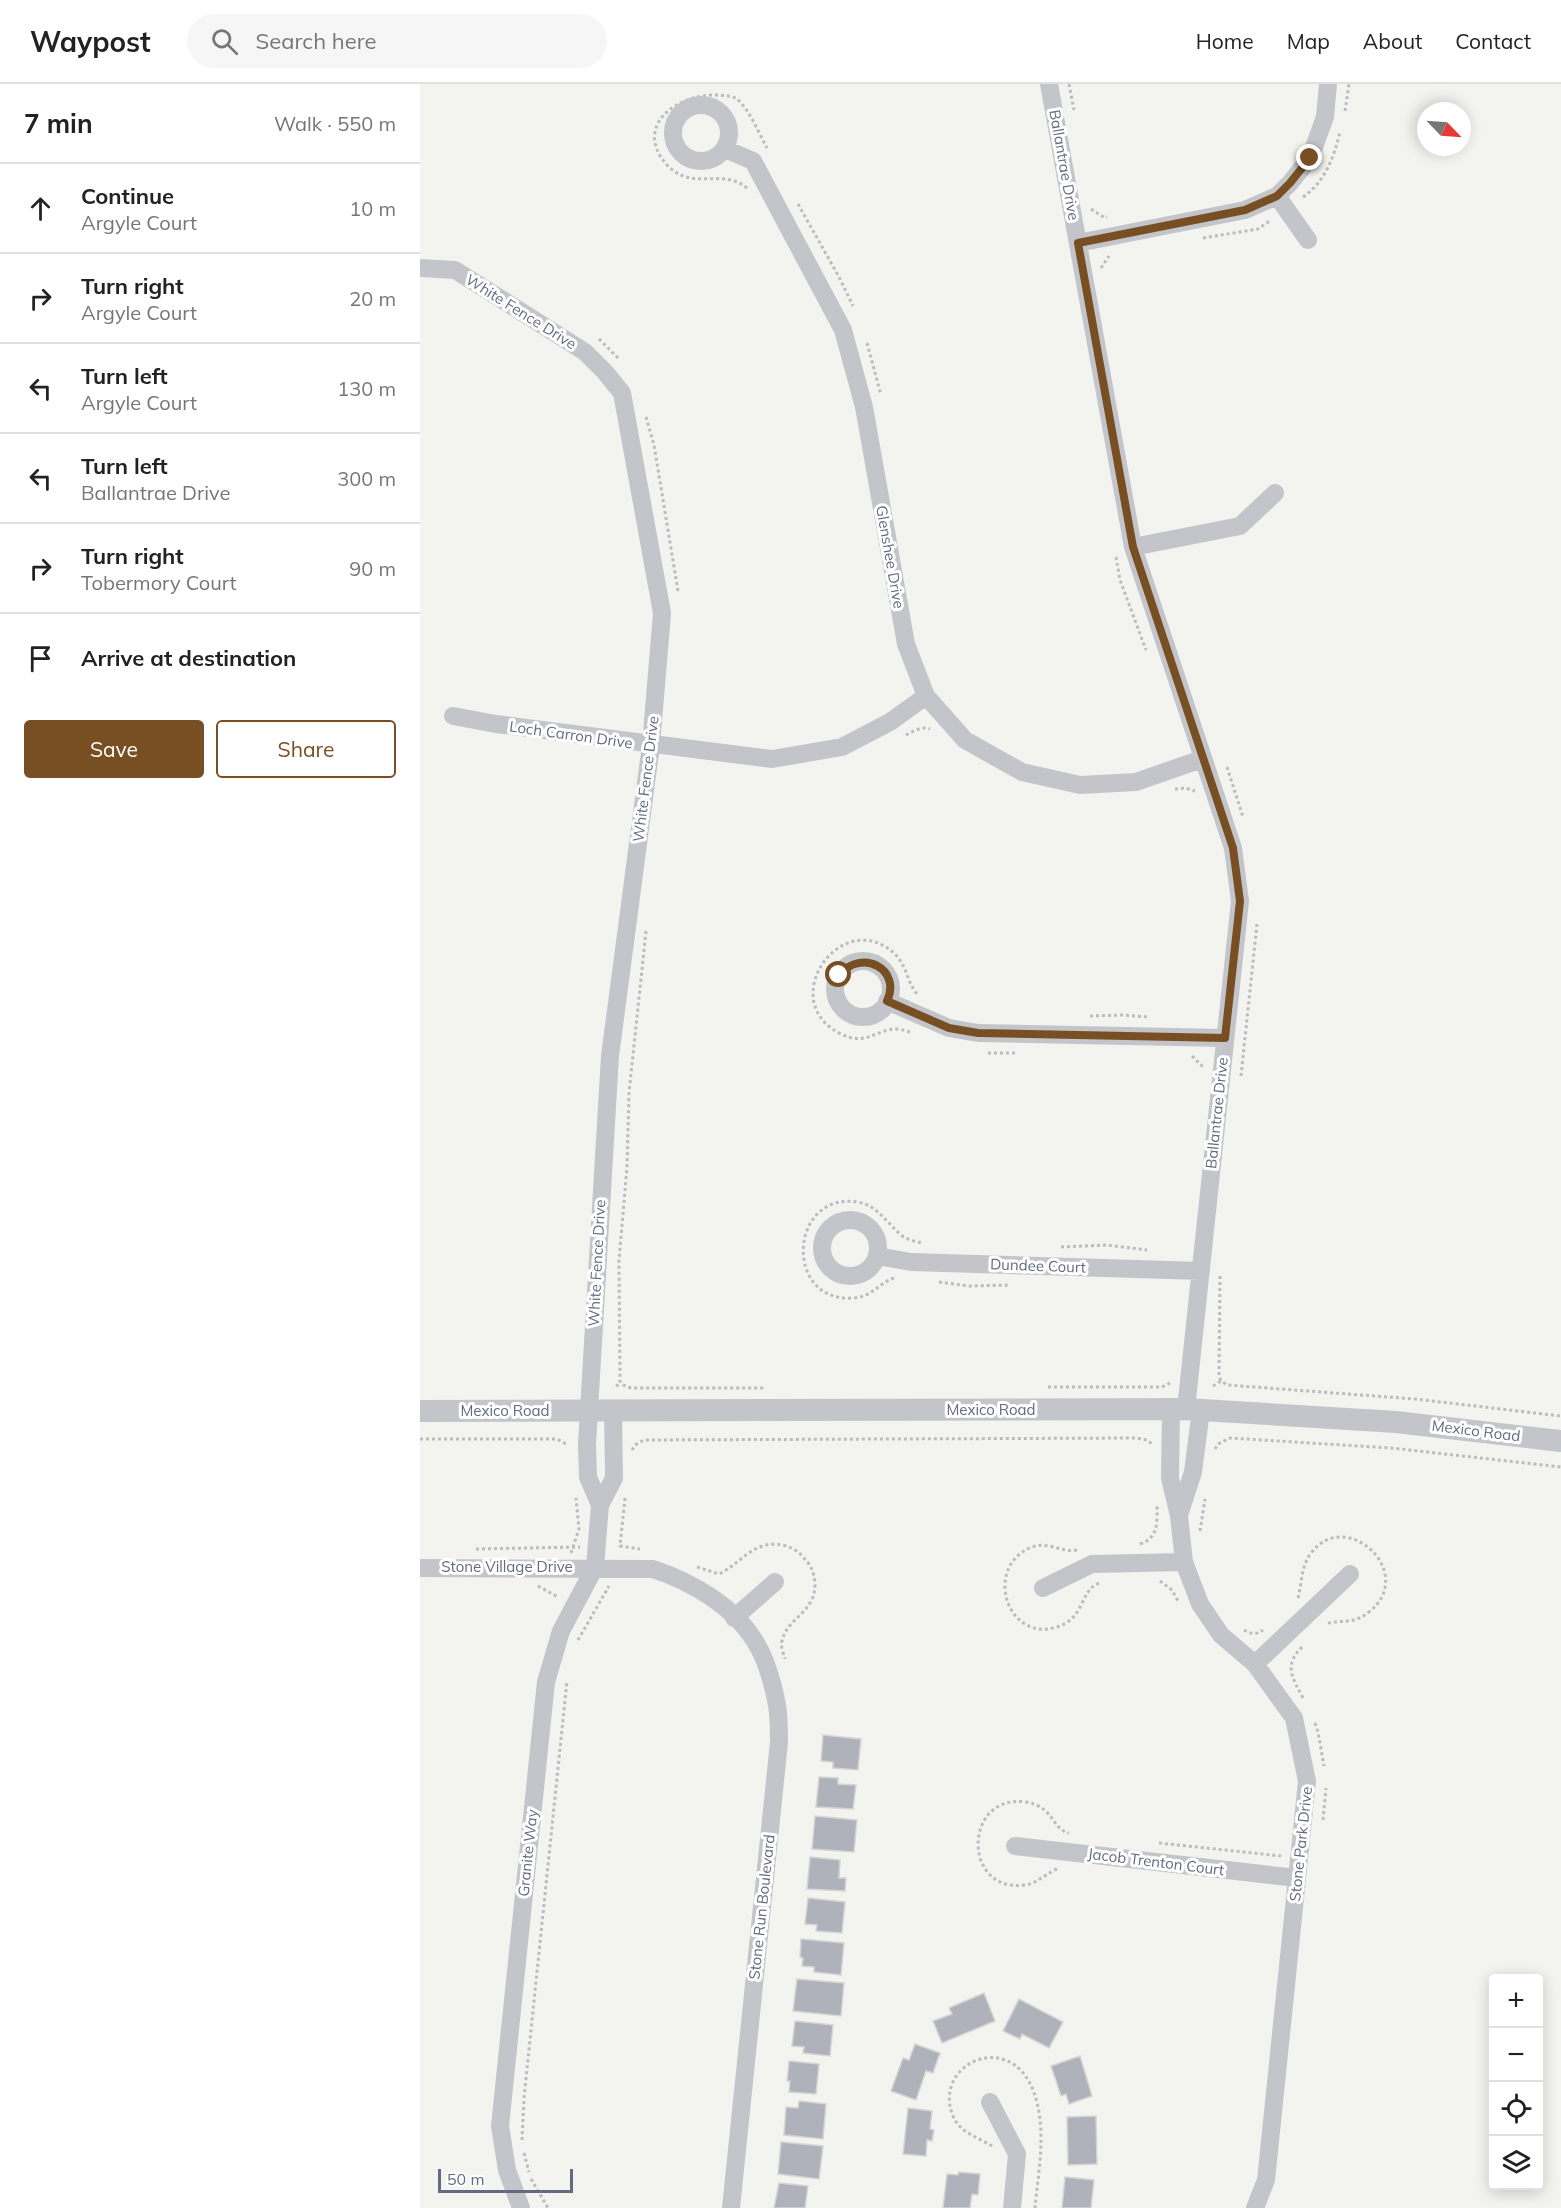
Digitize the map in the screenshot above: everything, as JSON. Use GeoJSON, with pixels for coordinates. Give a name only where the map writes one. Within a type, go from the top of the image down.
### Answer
{"type":"FeatureCollection","features":[{"type":"Feature","properties":{"kind":"street","name":"Ballantrae Drive"},"geometry":{"type":"LineString","coordinates":[[1049,84],[1133,547],[1233,848],[1240,901],[1186,1409]]}},
{"type":"Feature","properties":{"kind":"street"},"geometry":{"type":"LineString","coordinates":[[1281,202],[1290,183],[1310,158],[1325,117],[1328,84]]}},
{"type":"Feature","properties":{"kind":"street","name":"Glenshee Drive"},"geometry":{"type":"LineString","coordinates":[[725,149],[753,161],[843,330],[864,407],[906,644],[926,696],[965,740],[1022,772],[1080,785],[1136,782],[1202,759]]}},
{"type":"Feature","properties":{"kind":"street"},"geometry":{"type":"LineString","coordinates":[[1078,243],[1281,202]]}},
{"type":"Feature","properties":{"kind":"street"},"geometry":{"type":"LineString","coordinates":[[1281,202],[1308,240]]}},
{"type":"Feature","properties":{"kind":"street","name":"White Fence Drive"},"geometry":{"type":"LineString","coordinates":[[420,268],[455,270],[585,352],[622,393],[662,613],[651,746],[610,1056],[589,1412]]}},
{"type":"Feature","properties":{"kind":"street"},"geometry":{"type":"LineString","coordinates":[[1133,547],[1240,526],[1275,493]]}},
{"type":"Feature","properties":{"kind":"street","name":"Loch Carron Drive"},"geometry":{"type":"LineString","coordinates":[[453,716],[651,746],[772,759],[842,747],[890,723],[926,696]]}},
{"type":"Feature","properties":{"kind":"street"},"geometry":{"type":"LineString","coordinates":[[887,1001],[949,1028],[978,1033],[1225,1038]]}},
{"type":"Feature","properties":{"kind":"street","name":"Dundee Court"},"geometry":{"type":"LineString","coordinates":[[877,1256],[911,1262],[1200,1271]]}},
{"type":"Feature","properties":{"kind":"street","name":"Mexico Road"},"geometry":{"type":"LineString","coordinates":[[420,1411],[1186,1409],[1396,1422],[1561,1441]]}},
{"type":"Feature","properties":{"kind":"street","name":"Stone Park Drive"},"geometry":{"type":"LineString","coordinates":[[1179,1516],[1193,1472],[1186,1409]]}},
{"type":"Feature","properties":{"kind":"street","name":"Stone Park Drive"},"geometry":{"type":"LineString","coordinates":[[1186,1409],[1170,1478],[1179,1516],[1184,1562],[1200,1604],[1221,1635],[1256,1664],[1294,1718],[1307,1781],[1289,1877],[1266,2180],[1255,2208]]}},
{"type":"Feature","properties":{"kind":"street","name":"Granite Way"},"geometry":{"type":"LineString","coordinates":[[589,1412],[586,1444],[588,1477],[600,1505]]}},
{"type":"Feature","properties":{"kind":"street","name":"Granite Way"},"geometry":{"type":"LineString","coordinates":[[521,2208],[507,2170],[500,2126],[546,1683],[561,1631],[595,1567],[600,1505],[614,1478],[613,1412]]}},
{"type":"Feature","properties":{"kind":"street"},"geometry":{"type":"LineString","coordinates":[[1043,1587],[1092,1564],[1184,1562]]}},
{"type":"Feature","properties":{"kind":"street","name":"Stone Village Drive"},"geometry":{"type":"LineString","coordinates":[[420,1568],[595,1567]]}},
{"type":"Feature","properties":{"kind":"street","name":"Stone Run Boulevard"},"geometry":{"type":"LineString","coordinates":[[595,1567],[653,1569],[676,1577],[701,1590],[735,1618],[756,1642],[771,1678],[778,1707],[779,1742],[731,2208]]}},
{"type":"Feature","properties":{"kind":"street"},"geometry":{"type":"LineString","coordinates":[[1256,1664],[1350,1574]]}},
{"type":"Feature","properties":{"kind":"street"},"geometry":{"type":"LineString","coordinates":[[735,1618],[775,1582]]}},
{"type":"Feature","properties":{"kind":"street","name":"Jacob Trenton Court"},"geometry":{"type":"LineString","coordinates":[[1015,1846],[1289,1877]]}},
{"type":"Feature","properties":{"kind":"street"},"geometry":{"type":"LineString","coordinates":[[990,2102],[1017,2154],[1012,2208]]}},
{"type":"Feature","properties":{"kind":"path"},"geometry":{"type":"LineString","coordinates":[[1069,84],[1075,118]]}},
{"type":"Feature","properties":{"kind":"path"},"geometry":{"type":"LineString","coordinates":[[1344,113],[1348,84]]}},
{"type":"Feature","properties":{"kind":"path"},"geometry":{"type":"LineString","coordinates":[[1201,239],[1258,229],[1281,202],[1314,190],[1337,144],[1342,124]]}},
{"type":"Feature","properties":{"kind":"path"},"geometry":{"type":"LineString","coordinates":[[1089,199],[1091,210],[1105,218],[1116,216]]}},
{"type":"Feature","properties":{"kind":"path"},"geometry":{"type":"LineString","coordinates":[[1101,268],[1109,254]]}},
{"type":"Feature","properties":{"kind":"path"},"geometry":{"type":"LineString","coordinates":[[594,336],[604,342],[619,360]]}},
{"type":"Feature","properties":{"kind":"path"},"geometry":{"type":"LineString","coordinates":[[645,413],[654,445],[679,597]]}},
{"type":"Feature","properties":{"kind":"path"},"geometry":{"type":"LineString","coordinates":[[897,739],[915,729],[926,727],[933,730]]}},
{"type":"Feature","properties":{"kind":"path"},"geometry":{"type":"LineString","coordinates":[[1227,767],[1244,819]]}},
{"type":"Feature","properties":{"kind":"path"},"geometry":{"type":"LineString","coordinates":[[1166,792],[1185,788],[1200,795]]}},
{"type":"Feature","properties":{"kind":"path"},"geometry":{"type":"LineString","coordinates":[[1240,1087],[1257,924]]}},
{"type":"Feature","properties":{"kind":"path"},"geometry":{"type":"LineString","coordinates":[[621,1383],[619,1260],[627,1167],[629,1093],[646,929]]}},
{"type":"Feature","properties":{"kind":"path"},"geometry":{"type":"LineString","coordinates":[[911,1032],[898,1029],[861,1039],[840,1034],[823,1019],[818,1010],[813,988],[815,977],[825,958],[833,951],[843,945],[865,941],[886,948],[895,954],[907,972],[912,987],[919,995]]}},
{"type":"Feature","properties":{"kind":"path"},"geometry":{"type":"LineString","coordinates":[[1088,1016],[1156,1017]]}},
{"type":"Feature","properties":{"kind":"path"},"geometry":{"type":"LineString","coordinates":[[978,1051],[1018,1053]]}},
{"type":"Feature","properties":{"kind":"path"},"geometry":{"type":"LineString","coordinates":[[1186,1054],[1200,1062],[1205,1074]]}},
{"type":"Feature","properties":{"kind":"path"},"geometry":{"type":"LineString","coordinates":[[1220,1274],[1219,1370],[1221,1381]]}},
{"type":"Feature","properties":{"kind":"path"},"geometry":{"type":"LineString","coordinates":[[1044,1388],[1162,1387],[1172,1381],[1175,1376]]}},
{"type":"Feature","properties":{"kind":"path"},"geometry":{"type":"LineString","coordinates":[[1214,1386],[1221,1381]]}},
{"type":"Feature","properties":{"kind":"path"},"geometry":{"type":"LineString","coordinates":[[1221,1381],[1232,1387],[1415,1399],[1561,1416]]}},
{"type":"Feature","properties":{"kind":"path"},"geometry":{"type":"LineString","coordinates":[[616,1386],[621,1383]]}},
{"type":"Feature","properties":{"kind":"path"},"geometry":{"type":"LineString","coordinates":[[621,1383],[636,1388],[776,1388]]}},
{"type":"Feature","properties":{"kind":"path"},"geometry":{"type":"LineString","coordinates":[[631,1454],[634,1445],[644,1440],[1137,1438],[1147,1440],[1154,1446]]}},
{"type":"Feature","properties":{"kind":"path"},"geometry":{"type":"LineString","coordinates":[[1213,1451],[1218,1444],[1230,1438],[1391,1448],[1561,1467]]}},
{"type":"Feature","properties":{"kind":"path"},"geometry":{"type":"LineString","coordinates":[[420,1439],[558,1439],[564,1441],[573,1450]]}},
{"type":"Feature","properties":{"kind":"path"},"geometry":{"type":"LineString","coordinates":[[1200,1533],[1206,1491]]}},
{"type":"Feature","properties":{"kind":"path"},"geometry":{"type":"LineString","coordinates":[[626,1494],[620,1546],[643,1550]]}},
{"type":"Feature","properties":{"kind":"path"},"geometry":{"type":"LineString","coordinates":[[573,1548],[579,1529],[576,1496]]}},
{"type":"Feature","properties":{"kind":"path"},"geometry":{"type":"LineString","coordinates":[[1132,1544],[1143,1544],[1154,1535],[1157,1526],[1157,1502]]}},
{"type":"Feature","properties":{"kind":"path"},"geometry":{"type":"LineString","coordinates":[[1081,1549],[1072,1551],[1048,1544],[1039,1545],[1023,1552],[1015,1559],[1006,1576],[1005,1586],[1005,1595],[1012,1613],[1027,1625],[1045,1629],[1054,1628],[1071,1620],[1083,1604],[1088,1590],[1100,1582]]}},
{"type":"Feature","properties":{"kind":"path"},"geometry":{"type":"LineString","coordinates":[[694,1565],[719,1574],[730,1569],[749,1553],[766,1545],[785,1546],[801,1555],[812,1571],[815,1590],[808,1608],[787,1630],[782,1640],[781,1646],[787,1664]]}},
{"type":"Feature","properties":{"kind":"path"},"geometry":{"type":"LineString","coordinates":[[575,1649],[613,1579]]}},
{"type":"Feature","properties":{"kind":"path"},"geometry":{"type":"LineString","coordinates":[[1157,1581],[1172,1590],[1183,1609]]}},
{"type":"Feature","properties":{"kind":"path"},"geometry":{"type":"LineString","coordinates":[[1242,1629],[1258,1634]]}},
{"type":"Feature","properties":{"kind":"path"},"geometry":{"type":"LineString","coordinates":[[549,2208],[532,2181],[522,2135],[567,1672]]}},
{"type":"Feature","properties":{"kind":"path"},"geometry":{"type":"LineString","coordinates":[[1284,1849],[1289,1877]]}},
{"type":"Feature","properties":{"kind":"building"},"geometry":{"type":"Polygon","coordinates":[[[823,1735],[861,1739],[858,1770],[833,1768],[833,1762],[821,1761],[823,1735]]]}},
{"type":"Feature","properties":{"kind":"building"},"geometry":{"type":"Polygon","coordinates":[[[819,1777],[838,1778],[838,1784],[856,1785],[853,1809],[816,1807],[819,1777]]]}},
{"type":"Feature","properties":{"kind":"building"},"geometry":{"type":"Polygon","coordinates":[[[815,1816],[857,1820],[854,1852],[812,1849],[815,1816]]]}},
{"type":"Feature","properties":{"kind":"building"},"geometry":{"type":"Polygon","coordinates":[[[810,1857],[840,1860],[839,1878],[846,1878],[845,1891],[807,1889],[810,1857]]]}},
{"type":"Feature","properties":{"kind":"building"},"geometry":{"type":"Polygon","coordinates":[[[808,1898],[845,1902],[842,1933],[816,1931],[817,1925],[805,1924],[808,1898]]]}},
{"type":"Feature","properties":{"kind":"building"},"geometry":{"type":"Polygon","coordinates":[[[801,1939],[844,1943],[841,1975],[814,1972],[814,1967],[802,1966],[801,1939]]]}},
{"type":"Feature","properties":{"kind":"building"},"geometry":{"type":"Polygon","coordinates":[[[797,1979],[844,1983],[841,2016],[793,2011],[797,1979]]]}},
{"type":"Feature","properties":{"kind":"building"},"geometry":{"type":"Polygon","coordinates":[[[984,1993],[995,2021],[942,2043],[933,2021],[952,2014],[949,2008],[984,1993]]]}},
{"type":"Feature","properties":{"kind":"building"},"geometry":{"type":"Polygon","coordinates":[[[1019,1999],[1063,2022],[1049,2048],[1022,2034],[1020,2039],[1003,2031],[1019,1999]]]}},
{"type":"Feature","properties":{"kind":"building"},"geometry":{"type":"Polygon","coordinates":[[[795,2021],[833,2025],[830,2056],[803,2053],[804,2047],[792,2046],[795,2021]]]}},
{"type":"Feature","properties":{"kind":"building"},"geometry":{"type":"Polygon","coordinates":[[[915,2044],[940,2053],[933,2073],[926,2071],[916,2100],[891,2091],[903,2058],[909,2060],[915,2044]]]}},
{"type":"Feature","properties":{"kind":"building"},"geometry":{"type":"Polygon","coordinates":[[[1080,2056],[1092,2096],[1069,2104],[1066,2094],[1061,2096],[1051,2066],[1080,2056]]]}},
{"type":"Feature","properties":{"kind":"building"},"geometry":{"type":"Polygon","coordinates":[[[789,2061],[819,2064],[816,2094],[789,2092],[790,2081],[787,2081],[789,2061]]]}},
{"type":"Feature","properties":{"kind":"building"},"geometry":{"type":"Polygon","coordinates":[[[799,2101],[826,2104],[823,2139],[784,2135],[786,2107],[798,2108],[799,2101]]]}},
{"type":"Feature","properties":{"kind":"building"},"geometry":{"type":"Polygon","coordinates":[[[908,2108],[932,2111],[930,2129],[934,2130],[932,2141],[927,2140],[926,2156],[903,2154],[908,2108]]]}},
{"type":"Feature","properties":{"kind":"building"},"geometry":{"type":"Polygon","coordinates":[[[1096,2116],[1097,2164],[1068,2165],[1067,2117],[1096,2116]]]}},
{"type":"Feature","properties":{"kind":"building"},"geometry":{"type":"Polygon","coordinates":[[[781,2142],[823,2146],[819,2179],[778,2174],[781,2142]]]}},
{"type":"Feature","properties":{"kind":"building"},"geometry":{"type":"Polygon","coordinates":[[[959,2172],[980,2174],[978,2195],[972,2194],[970,2208],[943,2208],[947,2174],[958,2175],[959,2172]]]}},
{"type":"Feature","properties":{"kind":"building"},"geometry":{"type":"Polygon","coordinates":[[[1065,2177],[1094,2180],[1091,2208],[1062,2208],[1065,2177]]]}},
{"type":"Feature","properties":{"kind":"building"},"geometry":{"type":"Polygon","coordinates":[[[779,2183],[808,2186],[805,2208],[774,2208],[779,2183]]]}},
{"type":"Feature","properties":{"kind":"route"},"geometry":{"type":"LineString","coordinates":[[839,975],[852,963],[870,962],[878,966],[889,979],[891,988],[887,1001],[949,1028],[978,1033],[1225,1038],[1240,901],[1233,848],[1133,547],[1078,243],[1245,210],[1277,196],[1310,158]]}}]}
